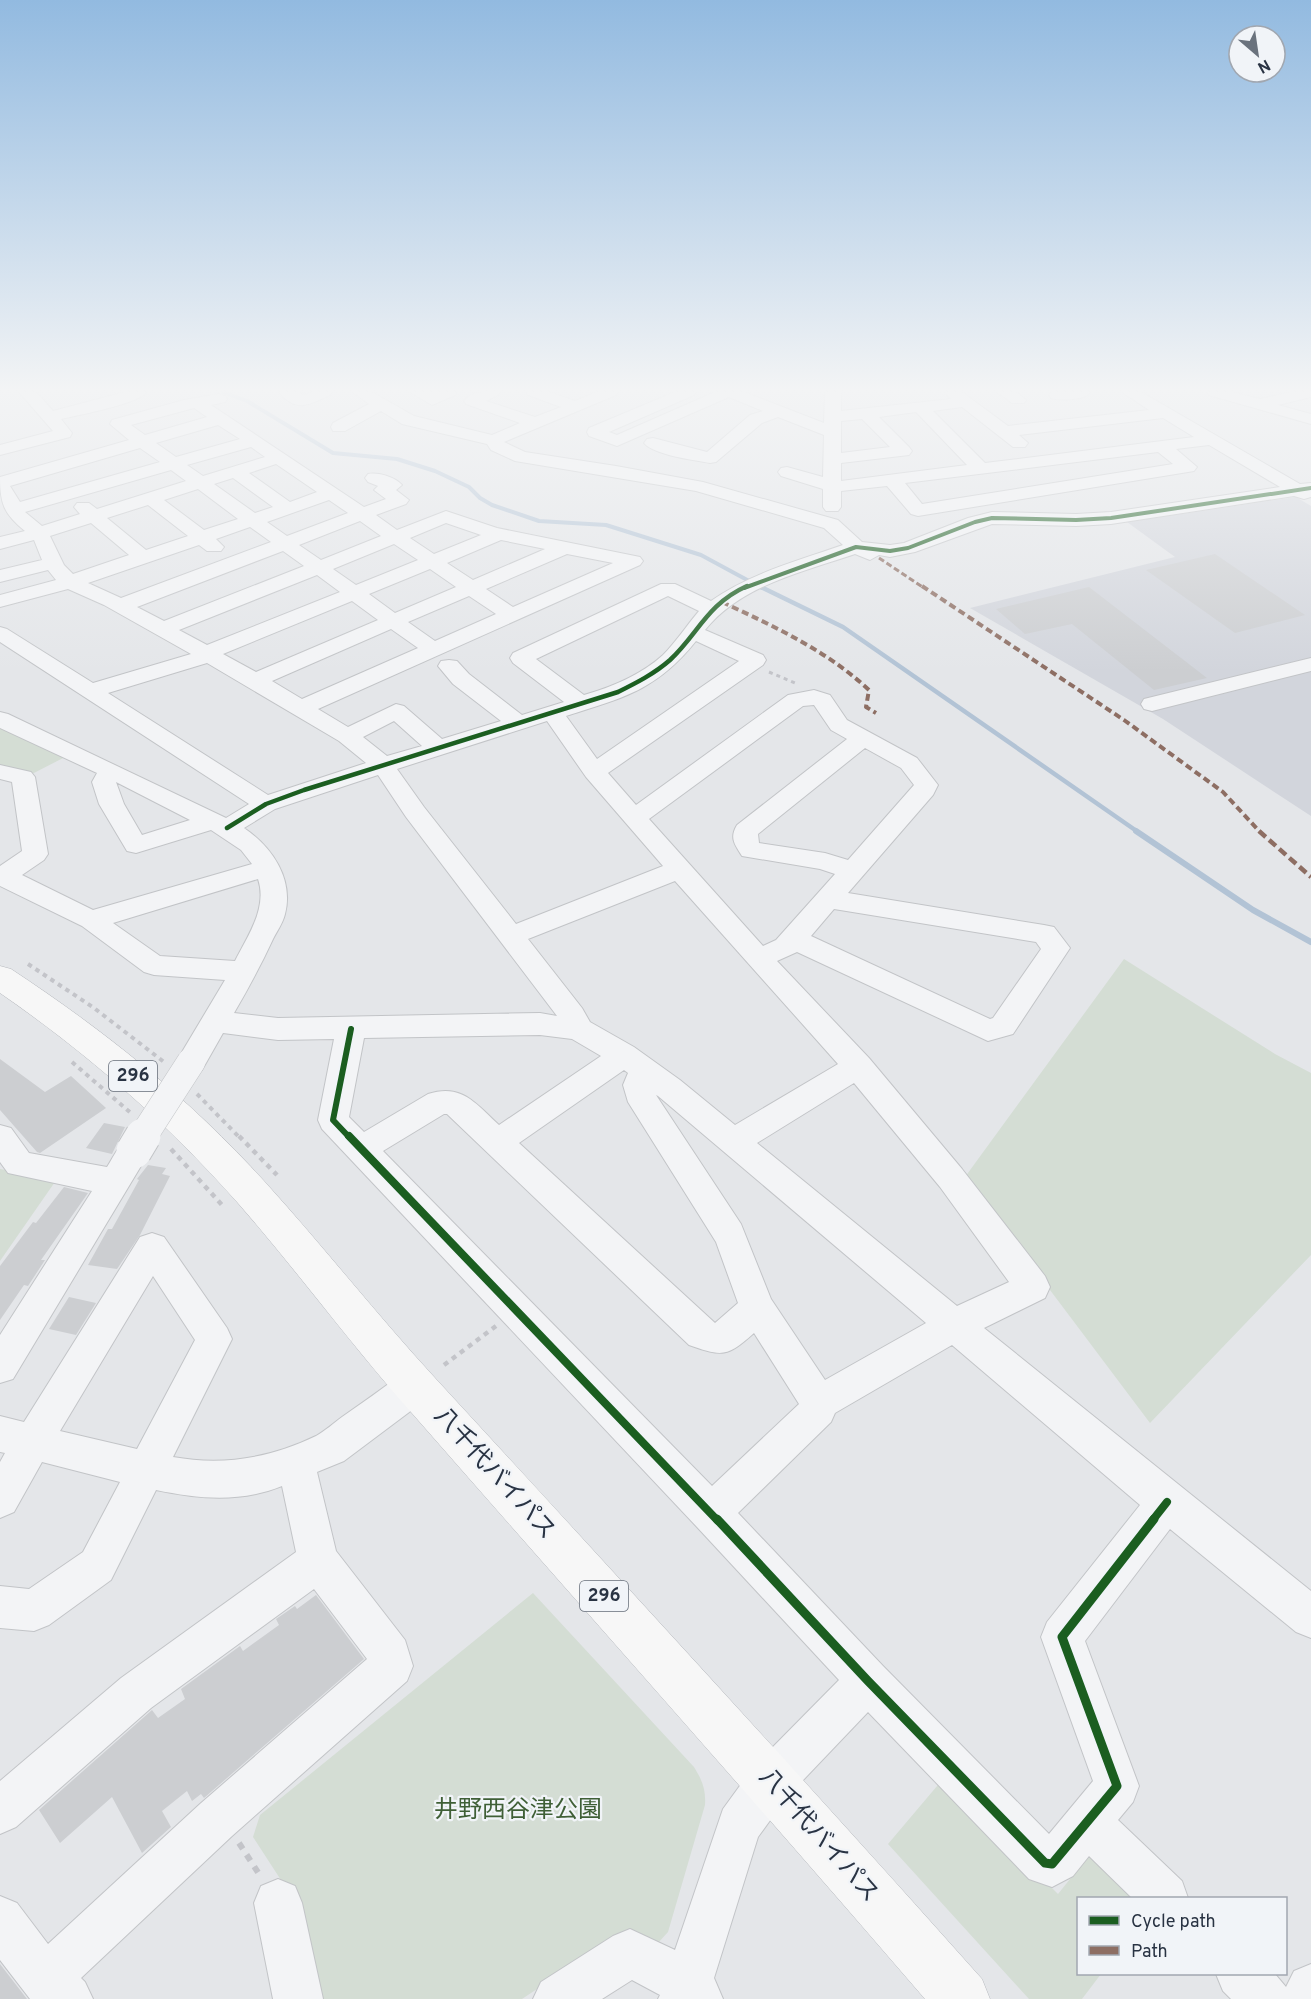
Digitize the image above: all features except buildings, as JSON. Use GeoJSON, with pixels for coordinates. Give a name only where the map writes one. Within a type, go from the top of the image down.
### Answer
{"type":"FeatureCollection","features":[{"type":"Feature","properties":{"kind":"highway","name":"八千代バイパス"},"geometry":{"type":"LineString","coordinates":[[0,977],[68,1023],[142,1083],[429,1376],[771,1781],[962,1999]]}},
{"type":"Feature","properties":{"kind":"street"},"geometry":{"type":"LineString","coordinates":[[2,485],[19,517],[39,533],[54,563],[70,582],[120,606],[255,680],[347,736],[383,765],[415,812],[572,1015],[578,1029]]}},
{"type":"Feature","properties":{"kind":"street"},"geometry":{"type":"LineString","coordinates":[[57,485],[142,557]]}},
{"type":"Feature","properties":{"kind":"street"},"geometry":{"type":"LineString","coordinates":[[14,509],[98,485]]}},
{"type":"Feature","properties":{"kind":"street"},"geometry":{"type":"LineString","coordinates":[[0,543],[191,485]]}},
{"type":"Feature","properties":{"kind":"street"},"geometry":{"type":"LineString","coordinates":[[206,485],[393,621],[441,658],[461,679],[518,723]]}},
{"type":"Feature","properties":{"kind":"street"},"geometry":{"type":"LineString","coordinates":[[255,485],[288,508]]}},
{"type":"Feature","properties":{"kind":"street"},"geometry":{"type":"LineString","coordinates":[[320,485],[513,616]]}},
{"type":"Feature","properties":{"kind":"street"},"geometry":{"type":"LineString","coordinates":[[0,601],[70,582],[288,508],[339,498],[375,485]]}},
{"type":"Feature","properties":{"kind":"street"},"geometry":{"type":"LineString","coordinates":[[120,606],[400,500],[381,485]]}},
{"type":"Feature","properties":{"kind":"street"},"geometry":{"type":"LineString","coordinates":[[693,485],[831,524],[856,547],[879,558]]}},
{"type":"Feature","properties":{"kind":"street"},"geometry":{"type":"LineString","coordinates":[[831,524],[833,486],[840,485]]}},
{"type":"Feature","properties":{"kind":"street"},"geometry":{"type":"LineString","coordinates":[[897,485],[918,510],[1079,485]]}},
{"type":"Feature","properties":{"kind":"street"},"geometry":{"type":"LineString","coordinates":[[112,771],[104,779],[103,784],[115,813],[136,845],[219,824],[266,804],[383,765],[618,692],[647,677],[671,659],[713,610],[741,589],[856,547],[890,550],[908,548],[975,522],[992,518],[1076,520],[1111,518],[1307,492]]}},
{"type":"Feature","properties":{"kind":"street"},"geometry":{"type":"LineString","coordinates":[[150,498],[355,661]]}},
{"type":"Feature","properties":{"kind":"street"},"geometry":{"type":"LineString","coordinates":[[163,629],[446,517],[500,534],[633,561],[513,616],[441,658],[355,661],[255,680]]}},
{"type":"Feature","properties":{"kind":"street"},"geometry":{"type":"LineString","coordinates":[[90,691],[208,654],[500,534]]}},
{"type":"Feature","properties":{"kind":"street"},"geometry":{"type":"LineString","coordinates":[[301,708],[355,661],[393,621],[566,547]]}},
{"type":"Feature","properties":{"kind":"street"},"geometry":{"type":"LineString","coordinates":[[0,576],[54,563]]}},
{"type":"Feature","properties":{"kind":"street"},"geometry":{"type":"LineString","coordinates":[[581,704],[521,658],[668,588],[713,610]]}},
{"type":"Feature","properties":{"kind":"street"},"geometry":{"type":"LineString","coordinates":[[594,772],[755,660],[693,632]]}},
{"type":"Feature","properties":{"kind":"street"},"geometry":{"type":"LineString","coordinates":[[0,633],[266,804]]}},
{"type":"Feature","properties":{"kind":"street"},"geometry":{"type":"LineString","coordinates":[[1152,705],[1311,664]]}},
{"type":"Feature","properties":{"kind":"street"},"geometry":{"type":"LineString","coordinates":[[634,818],[796,700],[806,697],[822,700],[839,725],[909,763],[926,785],[786,947],[758,958]]}},
{"type":"Feature","properties":{"kind":"street"},"geometry":{"type":"LineString","coordinates":[[347,736],[396,711],[438,748]]}},
{"type":"Feature","properties":{"kind":"street"},"geometry":{"type":"LineString","coordinates":[[552,712],[594,772],[758,958],[858,1066],[951,1178],[1033,1287],[954,1325],[819,1403]]}},
{"type":"Feature","properties":{"kind":"street"},"geometry":{"type":"LineString","coordinates":[[0,719],[219,824],[250,844],[262,858],[273,886],[272,914],[244,972],[145,1138],[115,1182],[0,1367]]}},
{"type":"Feature","properties":{"kind":"street"},"geometry":{"type":"LineString","coordinates":[[851,871],[825,861],[751,850],[745,841],[747,831],[863,738]]}},
{"type":"Feature","properties":{"kind":"street"},"geometry":{"type":"LineString","coordinates":[[0,772],[23,777],[35,854],[2,876]]}},
{"type":"Feature","properties":{"kind":"street"},"geometry":{"type":"LineString","coordinates":[[91,920],[267,868]]}},
{"type":"Feature","properties":{"kind":"street"},"geometry":{"type":"LineString","coordinates":[[511,936],[680,869]]}},
{"type":"Feature","properties":{"kind":"street"},"geometry":{"type":"LineString","coordinates":[[2,876],[91,920],[154,965],[244,972]]}},
{"type":"Feature","properties":{"kind":"street"},"geometry":{"type":"LineString","coordinates":[[793,939],[988,1030],[1003,1026],[1056,948],[1044,934],[827,899]]}},
{"type":"Feature","properties":{"kind":"street"},"geometry":{"type":"LineString","coordinates":[[214,1020],[278,1029],[540,1024],[578,1029],[646,1071],[734,1141],[1167,1502],[1311,1617]]}},
{"type":"Feature","properties":{"kind":"street"},"geometry":{"type":"LineString","coordinates":[[351,1029],[333,1120],[711,1513],[868,1681],[1045,1863],[1052,1864],[1057,1860],[1117,1786],[1062,1637],[1167,1502]]}},
{"type":"Feature","properties":{"kind":"street"},"geometry":{"type":"LineString","coordinates":[[734,1141],[858,1066]]}},
{"type":"Feature","properties":{"kind":"street"},"geometry":{"type":"LineString","coordinates":[[496,1143],[646,1071]]}},
{"type":"Feature","properties":{"kind":"street"},"geometry":{"type":"LineString","coordinates":[[646,1071],[638,1085],[644,1102],[729,1234],[740,1255],[757,1308],[819,1403],[818,1410],[711,1513]]}},
{"type":"Feature","properties":{"kind":"street"},"geometry":{"type":"LineString","coordinates":[[360,1150],[439,1102],[454,1103],[702,1334],[716,1339],[723,1337],[757,1308]]}},
{"type":"Feature","properties":{"kind":"street"},"geometry":{"type":"LineString","coordinates":[[0,1137],[19,1164],[115,1182]]}},
{"type":"Feature","properties":{"kind":"street"},"geometry":{"type":"LineString","coordinates":[[0,1498],[16,1438],[152,1247],[214,1339],[98,1566],[34,1610],[0,1607]]}},
{"type":"Feature","properties":{"kind":"street"},"geometry":{"type":"LineString","coordinates":[[16,1438],[193,1479],[226,1480],[258,1476],[296,1464],[331,1448],[429,1376]]}},
{"type":"Feature","properties":{"kind":"street"},"geometry":{"type":"LineString","coordinates":[[0,1920],[57,1990],[131,1896],[220,1815],[392,1666],[390,1655],[318,1561],[296,1464]]}},
{"type":"Feature","properties":{"kind":"street"},"geometry":{"type":"LineString","coordinates":[[0,1811],[136,1693],[318,1561]]}},
{"type":"Feature","properties":{"kind":"street"},"geometry":{"type":"LineString","coordinates":[[558,1999],[630,1953],[690,1994],[739,1825],[771,1781],[868,1681]]}},
{"type":"Feature","properties":{"kind":"street"},"geometry":{"type":"LineString","coordinates":[[1087,1822],[1163,1897]]}},
{"type":"Feature","properties":{"kind":"street"},"geometry":{"type":"LineString","coordinates":[[278,1903],[298,1999]]}},
{"type":"Feature","properties":{"kind":"street"},"geometry":{"type":"LineString","coordinates":[[1241,1975],[1266,1999]]}},
{"type":"Feature","properties":{"kind":"street"},"geometry":{"type":"LineString","coordinates":[[1305,1999],[1311,1988]]}},
{"type":"Feature","properties":{"kind":"path"},"geometry":{"type":"LineString","coordinates":[[749,664],[803,687],[806,697]]}},
{"type":"Feature","properties":{"kind":"path"},"geometry":{"type":"LineString","coordinates":[[71,1061],[145,1138],[223,1206]]}},
{"type":"Feature","properties":{"kind":"path"},"geometry":{"type":"LineString","coordinates":[[429,1376],[516,1311]]}},
{"type":"Feature","properties":{"kind":"path"},"geometry":{"type":"LineString","coordinates":[[220,1815],[278,1903]]}},
{"type":"Feature","properties":{"kind":"shaded area"},"geometry":{"type":"Polygon","coordinates":[[[1296,497],[1311,506],[1311,816],[1163,719],[970,608],[1175,557],[1127,522],[1296,497]]]}},
{"type":"Feature","properties":{"kind":"green space"},"geometry":{"type":"Polygon","coordinates":[[[0,726],[67,756],[32,774],[0,768],[0,726]]]}},
{"type":"Feature","properties":{"kind":"green space"},"geometry":{"type":"Polygon","coordinates":[[[1124,959],[1275,1054],[1311,1073],[1311,1255],[1150,1423],[965,1177],[1124,959]]]}},
{"type":"Feature","properties":{"kind":"green space"},"geometry":{"type":"Polygon","coordinates":[[[0,1169],[57,1179],[0,1261],[0,1169]]]}},
{"type":"Feature","properties":{"kind":"green space","name":"井野西谷津公園"},"geometry":{"type":"Polygon","coordinates":[[[533,1593],[694,1767],[701,1781],[705,1794],[705,1805],[668,1932],[658,1943],[621,1933],[522,1999],[312,1999],[290,1894],[253,1837],[260,1815],[533,1593]]]}},
{"type":"Feature","properties":{"kind":"green space"},"geometry":{"type":"Polygon","coordinates":[[[943,1779],[1058,1894],[1095,1848],[1142,1897],[1077,1897],[1077,1975],[1100,1975],[1082,1999],[1029,1999],[888,1844],[943,1779]]]}},
{"type":"Feature","properties":{"kind":"waterway"},"geometry":{"type":"LineString","coordinates":[[465,485],[492,505],[539,521],[606,525],[701,555],[762,588]]}},
{"type":"Feature","properties":{"kind":"waterway"},"geometry":{"type":"LineString","coordinates":[[759,586],[843,627],[1138,832]]}},
{"type":"Feature","properties":{"kind":"waterway"},"geometry":{"type":"LineString","coordinates":[[1136,831],[1253,910],[1311,942]]}},
{"type":"Feature","properties":{"kind":"marked path"},"geometry":{"type":"LineString","coordinates":[[879,558],[1124,720],[1223,792],[1264,836],[1311,877]]}},
{"type":"Feature","properties":{"kind":"marked path"},"geometry":{"type":"LineString","coordinates":[[722,602],[781,630],[836,662],[869,690],[866,707],[876,713]]}},
{"type":"Feature","properties":{"kind":"cycle path"},"geometry":{"type":"LineString","coordinates":[[227,828],[266,804],[304,790],[618,692],[647,677],[671,659],[708,613],[741,589],[856,547],[890,551],[908,548],[975,522],[992,518],[1076,520],[1111,518],[1311,488]]}},
{"type":"Feature","properties":{"kind":"cycle path"},"geometry":{"type":"LineString","coordinates":[[351,1029],[333,1120],[711,1513],[868,1681],[1045,1863],[1052,1864],[1057,1860],[1117,1786],[1062,1637],[1167,1502]]}}]}
